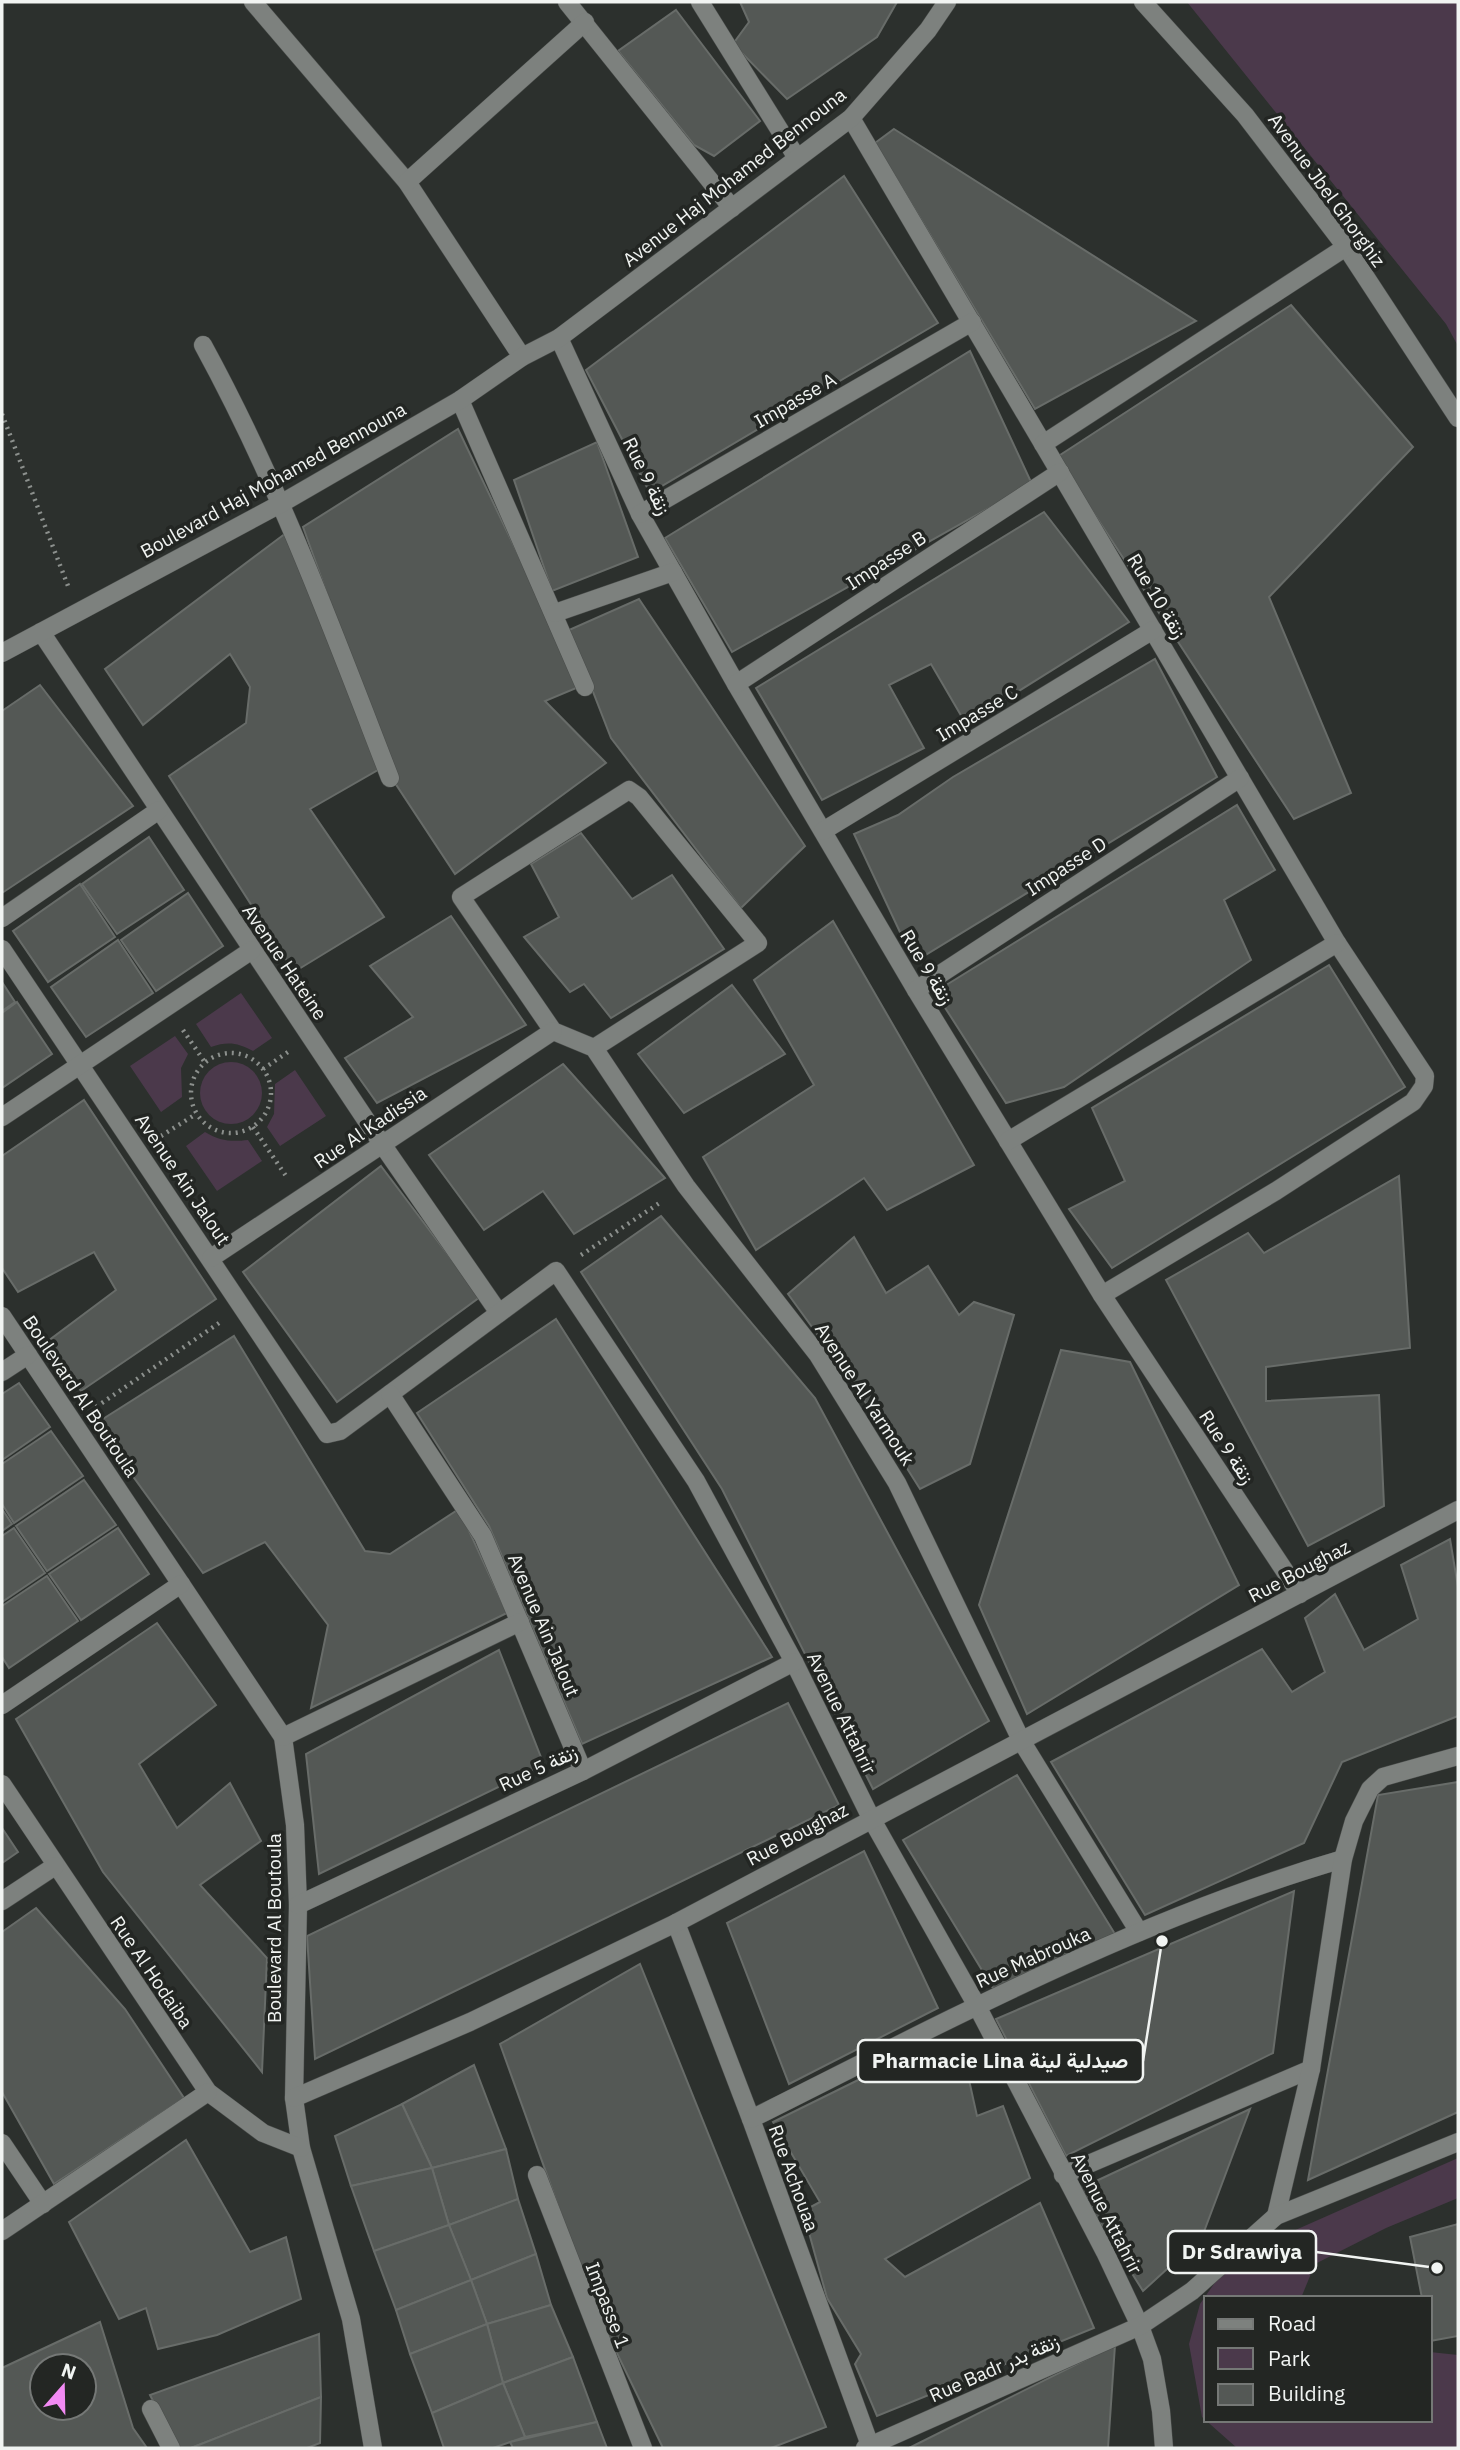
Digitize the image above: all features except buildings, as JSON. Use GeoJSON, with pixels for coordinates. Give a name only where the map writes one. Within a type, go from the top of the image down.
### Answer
{"type":"FeatureCollection","features":[{"type":"Feature","properties":{"kind":"street"},"geometry":{"type":"LineString","coordinates":[[253,2],[407,182],[522,358]]}},
{"type":"Feature","properties":{"kind":"street"},"geometry":{"type":"LineString","coordinates":[[567,2],[732,208]]}},
{"type":"Feature","properties":{"kind":"street"},"geometry":{"type":"LineString","coordinates":[[700,2],[797,158]]}},
{"type":"Feature","properties":{"kind":"street","name":"Avenue Haj Mohamed Bennouna"},"geometry":{"type":"LineString","coordinates":[[559,338],[851,118],[928,30],[947,2]]}},
{"type":"Feature","properties":{"kind":"street","name":"Avenue Jbel Ghorghiz"},"geometry":{"type":"LineString","coordinates":[[1143,2],[1245,115],[1346,247],[1458,418]]}},
{"type":"Feature","properties":{"kind":"street"},"geometry":{"type":"LineString","coordinates":[[407,182],[585,22]]}},
{"type":"Feature","properties":{"kind":"street","name":"Rue 10 زنقة"},"geometry":{"type":"LineString","coordinates":[[851,118],[1337,943],[1422,1069],[1425,1082],[1421,1093],[1413,1102],[1276,1191],[1102,1295]]}},
{"type":"Feature","properties":{"kind":"street"},"geometry":{"type":"LineString","coordinates":[[1043,444],[1346,247]]}},
{"type":"Feature","properties":{"kind":"street","name":"Impasse A"},"geometry":{"type":"LineString","coordinates":[[640,514],[972,322]]}},
{"type":"Feature","properties":{"kind":"street","name":"Boulevard Haj Mohamed Bennouna"},"geometry":{"type":"LineString","coordinates":[[2,653],[77,610],[282,503],[460,400],[522,358],[559,338]]}},
{"type":"Feature","properties":{"kind":"street","name":"Rue 9 زنقة"},"geometry":{"type":"LineString","coordinates":[[559,338],[640,514],[736,684],[916,990],[1102,1295],[1300,1594]]}},
{"type":"Feature","properties":{"kind":"street"},"geometry":{"type":"LineString","coordinates":[[203,345],[245,421],[282,503],[390,778]]}},
{"type":"Feature","properties":{"kind":"street"},"geometry":{"type":"LineString","coordinates":[[460,400],[585,687]]}},
{"type":"Feature","properties":{"kind":"street","name":"Impasse B"},"geometry":{"type":"LineString","coordinates":[[736,684],[1060,472]]}},
{"type":"Feature","properties":{"kind":"street"},"geometry":{"type":"LineString","coordinates":[[555,613],[673,572]]}},
{"type":"Feature","properties":{"kind":"street","name":"Impasse C"},"geometry":{"type":"LineString","coordinates":[[823,831],[1153,631]]}},
{"type":"Feature","properties":{"kind":"street","name":"Avenue Hateine"},"geometry":{"type":"LineString","coordinates":[[41,632],[251,950],[499,1313]]}},
{"type":"Feature","properties":{"kind":"street","name":"Impasse D"},"geometry":{"type":"LineString","coordinates":[[916,990],[1240,778]]}},
{"type":"Feature","properties":{"kind":"street"},"geometry":{"type":"LineString","coordinates":[[629,790],[639,797],[758,943],[594,1048],[553,1031],[461,897],[629,790]]}},
{"type":"Feature","properties":{"kind":"street"},"geometry":{"type":"LineString","coordinates":[[2,918],[159,810]]}},
{"type":"Feature","properties":{"kind":"street"},"geometry":{"type":"LineString","coordinates":[[1008,1141],[1337,943]]}},
{"type":"Feature","properties":{"kind":"street","name":"Avenue Ain Jalout"},"geometry":{"type":"LineString","coordinates":[[2,949],[327,1434],[340,1431],[390,1394],[483,1536],[583,1771]]}},
{"type":"Feature","properties":{"kind":"street"},"geometry":{"type":"LineString","coordinates":[[2,1117],[251,950]]}},
{"type":"Feature","properties":{"kind":"street","name":"Rue Al Kadissia"},"geometry":{"type":"LineString","coordinates":[[211,1258],[553,1031]]}},
{"type":"Feature","properties":{"kind":"street","name":"Avenue Al Yarmouk"},"geometry":{"type":"LineString","coordinates":[[594,1048],[686,1186],[818,1355],[897,1483],[1022,1742],[1139,1932]]}},
{"type":"Feature","properties":{"kind":"street"},"geometry":{"type":"LineString","coordinates":[[390,1394],[556,1271]]}},
{"type":"Feature","properties":{"kind":"street","name":"Avenue Attahrir"},"geometry":{"type":"LineString","coordinates":[[556,1271],[696,1481],[794,1662],[871,1818],[976,2006],[1140,2326],[1158,2388],[1164,2448]]}},
{"type":"Feature","properties":{"kind":"street","name":"Boulevard Al Boutoula"},"geometry":{"type":"LineString","coordinates":[[2,1316],[284,1737],[295,1825],[298,1905],[294,2098],[301,2148],[351,2319],[373,2448]]}},
{"type":"Feature","properties":{"kind":"street"},"geometry":{"type":"LineString","coordinates":[[2,1372],[28,1355]]}},
{"type":"Feature","properties":{"kind":"street","name":"Rue Boughaz"},"geometry":{"type":"LineString","coordinates":[[294,2098],[470,2022],[676,1923],[1458,1510]]}},
{"type":"Feature","properties":{"kind":"street"},"geometry":{"type":"LineString","coordinates":[[4,1699],[181,1584]]}},
{"type":"Feature","properties":{"kind":"street"},"geometry":{"type":"LineString","coordinates":[[284,1737],[520,1622]]}},
{"type":"Feature","properties":{"kind":"street","name":"Rue 5 زنقة"},"geometry":{"type":"LineString","coordinates":[[298,1905],[583,1771],[794,1662]]}},
{"type":"Feature","properties":{"kind":"street"},"geometry":{"type":"LineString","coordinates":[[1276,2216],[1311,2069],[1343,1859],[1354,1821],[1370,1789],[1390,1774],[1458,1756]]}},
{"type":"Feature","properties":{"kind":"street","name":"Rue Al Hodaiba"},"geometry":{"type":"LineString","coordinates":[[2,1784],[208,2092],[263,2133],[301,2148]]}},
{"type":"Feature","properties":{"kind":"street","name":"Rue Mabrouka"},"geometry":{"type":"LineString","coordinates":[[751,2119],[976,2006],[1139,1932],[1273,1880],[1343,1859]]}},
{"type":"Feature","properties":{"kind":"street"},"geometry":{"type":"LineString","coordinates":[[2,1901],[55,1866]]}},
{"type":"Feature","properties":{"kind":"street","name":"Rue Achouaa"},"geometry":{"type":"LineString","coordinates":[[676,1923],[751,2119],[868,2448]]}},
{"type":"Feature","properties":{"kind":"street"},"geometry":{"type":"LineString","coordinates":[[1063,2175],[1311,2069]]}},
{"type":"Feature","properties":{"kind":"street"},"geometry":{"type":"LineString","coordinates":[[2,2231],[208,2092]]}},
{"type":"Feature","properties":{"kind":"street","name":"Rue Badr زنقة بدر"},"geometry":{"type":"LineString","coordinates":[[868,2448],[1140,2326],[1192,2291],[1276,2216],[1458,2142]]}},
{"type":"Feature","properties":{"kind":"street"},"geometry":{"type":"LineString","coordinates":[[2,2143],[43,2204]]}},
{"type":"Feature","properties":{"kind":"street","name":"Impasse 1"},"geometry":{"type":"LineString","coordinates":[[537,2175],[643,2448]]}},
{"type":"Feature","properties":{"kind":"street"},"geometry":{"type":"LineString","coordinates":[[151,2409],[171,2448]]}},
{"type":"Feature","properties":{"kind":"path"},"geometry":{"type":"LineString","coordinates":[[2,414],[77,610]]}},
{"type":"Feature","properties":{"kind":"path"},"geometry":{"type":"LineString","coordinates":[[167,1006],[204,1061]]}},
{"type":"Feature","properties":{"kind":"path"},"geometry":{"type":"LineString","coordinates":[[237,1052],[260,1064],[271,1088],[271,1102],[260,1122],[253,1127],[230,1133],[217,1131],[196,1114],[190,1088],[198,1068],[204,1061],[224,1053],[237,1052]]}},
{"type":"Feature","properties":{"kind":"path"},"geometry":{"type":"LineString","coordinates":[[138,1151],[196,1114]]}},
{"type":"Feature","properties":{"kind":"path"},"geometry":{"type":"LineString","coordinates":[[253,1127],[302,1197]]}},
{"type":"Feature","properties":{"kind":"path"},"geometry":{"type":"LineString","coordinates":[[556,1271],[686,1186]]}},
{"type":"Feature","properties":{"kind":"path"},"geometry":{"type":"LineString","coordinates":[[73,1423],[243,1306]]}},
{"type":"Feature","properties":{"kind":"green space"},"geometry":{"type":"Polygon","coordinates":[[[1187,2],[1458,2],[1458,346],[1446,324],[1187,2]]]}},
{"type":"Feature","properties":{"kind":"green space"},"geometry":{"type":"Polygon","coordinates":[[[241,993],[272,1038],[253,1051],[233,1044],[211,1047],[196,1024],[241,993]]]}},
{"type":"Feature","properties":{"kind":"green space"},"geometry":{"type":"Polygon","coordinates":[[[175,1036],[188,1054],[181,1068],[182,1097],[161,1112],[130,1066],[175,1036]]]}},
{"type":"Feature","properties":{"kind":"green space"},"geometry":{"type":"Polygon","coordinates":[[[231,1062],[253,1071],[262,1093],[253,1115],[231,1124],[209,1115],[200,1093],[209,1071],[231,1062]]]}},
{"type":"Feature","properties":{"kind":"green space"},"geometry":{"type":"Polygon","coordinates":[[[295,1070],[326,1116],[280,1146],[267,1127],[274,1114],[275,1084],[295,1070]]]}},
{"type":"Feature","properties":{"kind":"green space"},"geometry":{"type":"Polygon","coordinates":[[[205,1132],[226,1140],[248,1140],[262,1161],[217,1191],[186,1146],[205,1132]]]}},
{"type":"Feature","properties":{"kind":"green space"},"geometry":{"type":"Polygon","coordinates":[[[1458,2158],[1458,2198],[1386,2228],[1315,2264],[1302,2296],[1206,2296],[1232,2258],[1458,2158]]]}},
{"type":"Feature","properties":{"kind":"green space"},"geometry":{"type":"Polygon","coordinates":[[[1204,2298],[1204,2419],[1189,2344],[1204,2298]]]}},
{"type":"Feature","properties":{"kind":"green space"},"geometry":{"type":"Polygon","coordinates":[[[1432,2352],[1458,2355],[1458,2448],[1237,2448],[1208,2422],[1432,2422],[1432,2352]]]}},
{"type":"Feature","properties":{"kind":"place","name":"Pharmacie Lina صيدلية لينة"},"geometry":{"type":"Point","coordinates":[1162,1941]}},
{"type":"Feature","properties":{"kind":"place","name":"Dr Sdrawiya"},"geometry":{"type":"Point","coordinates":[1437,2268]}}]}
